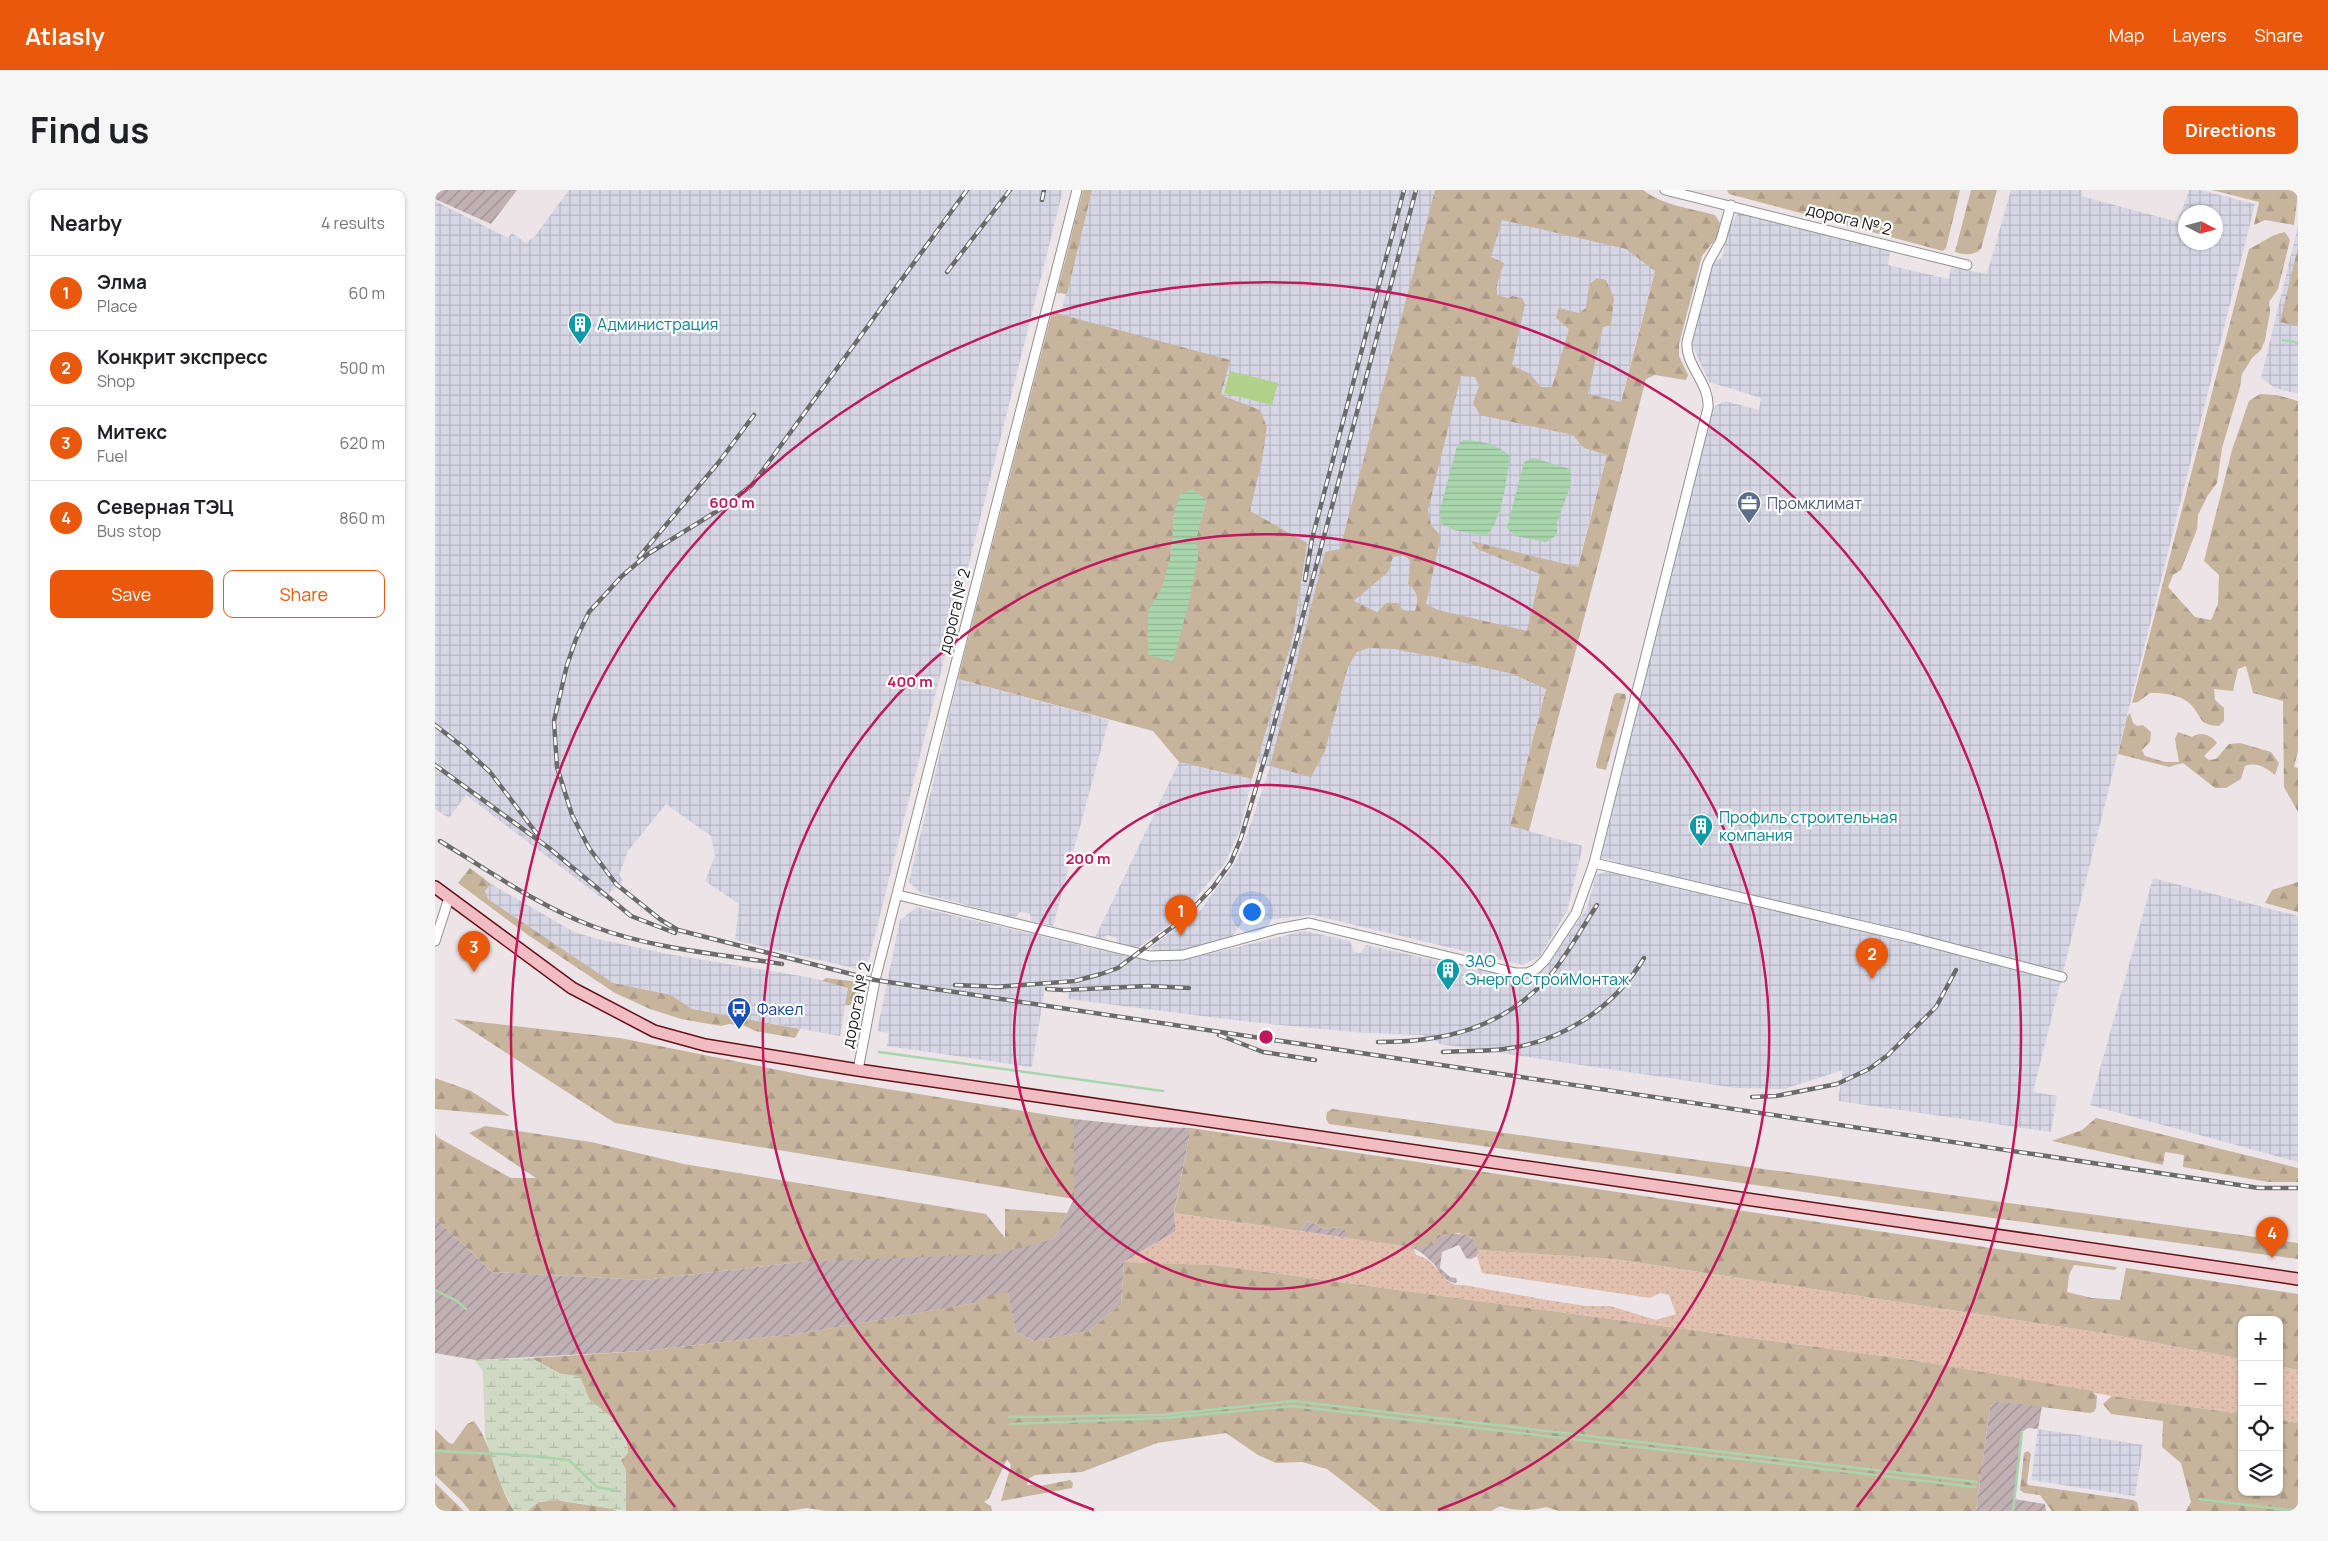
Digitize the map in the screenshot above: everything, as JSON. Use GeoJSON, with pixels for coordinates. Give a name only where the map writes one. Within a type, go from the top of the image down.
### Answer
{"type":"FeatureCollection","features":[{"type":"Feature","properties":{"kind":"main road"},"geometry":{"type":"LineString","coordinates":[[435,887],[572,988],[654,1031],[705,1045],[858,1070],[2298,1279]]}},
{"type":"Feature","properties":{"kind":"street","name":"дорога № 2"},"geometry":{"type":"LineString","coordinates":[[858,1070],[875,980],[1077,190]]}},
{"type":"Feature","properties":{"kind":"street","name":"дорога № 2"},"geometry":{"type":"LineString","coordinates":[[1665,190],[1967,265]]}},
{"type":"Feature","properties":{"kind":"street"},"geometry":{"type":"LineString","coordinates":[[898,895],[1150,956],[1183,955],[1277,928],[1309,923],[1517,973],[1527,973],[1536,968],[1545,960],[1576,912],[1594,863],[1708,408],[1709,399],[1686,352],[1687,342],[1708,263],[1721,240],[1731,205]]}},
{"type":"Feature","properties":{"kind":"street"},"geometry":{"type":"LineString","coordinates":[[1594,863],[1909,937],[2062,977]]}},
{"type":"Feature","properties":{"kind":"street"},"geometry":{"type":"LineString","coordinates":[[435,941],[449,898]]}},
{"type":"Feature","properties":{"kind":"shaded area"},"geometry":{"type":"Polygon","coordinates":[[[435,190],[517,190],[491,224],[435,199],[435,190]]]}},
{"type":"Feature","properties":{"kind":"shaded area"},"geometry":{"type":"Polygon","coordinates":[[[569,190],[1063,190],[965,579],[955,583],[960,596],[866,971],[735,940],[739,904],[705,881],[715,856],[711,836],[666,804],[628,851],[619,875],[623,880],[603,899],[466,795],[449,818],[435,809],[435,201],[508,238],[512,233],[526,243],[535,236],[569,190]]]}},
{"type":"Feature","properties":{"kind":"shaded area"},"geometry":{"type":"Polygon","coordinates":[[[1092,190],[1629,190],[1672,205],[1510,826],[1583,846],[1567,911],[1540,956],[1523,965],[1313,915],[1242,922],[1232,937],[1180,951],[1156,952],[1150,948],[1200,911],[1235,863],[1243,846],[1270,767],[1257,763],[1039,400],[1092,190]]]}},
{"type":"Feature","properties":{"kind":"shaded area"},"geometry":{"type":"Polygon","coordinates":[[[2011,190],[2082,190],[2081,196],[2178,222],[2178,250],[2223,250],[2223,205],[2184,205],[2189,190],[2200,190],[2255,204],[2033,1092],[2057,1096],[2051,1132],[1838,1101],[1843,1070],[1784,1089],[1736,1088],[1440,1044],[1423,1035],[1365,1033],[1250,1022],[1068,999],[1071,978],[1046,981],[1032,1067],[887,1046],[889,1033],[877,1031],[900,920],[917,907],[1147,961],[1183,960],[1304,931],[1350,941],[1354,952],[1361,953],[1366,945],[1529,981],[1546,968],[1587,908],[1596,875],[1608,871],[1611,860],[1601,858],[1713,407],[1725,401],[1759,410],[1761,398],[1709,382],[1691,342],[1714,261],[1722,258],[1730,224],[1740,211],[1890,250],[1888,265],[1949,279],[1951,267],[1987,274],[2011,190]]]}},
{"type":"Feature","properties":{"kind":"shaded area"},"geometry":{"type":"Polygon","coordinates":[[[2298,226],[2298,394],[2275,388],[2261,378],[2298,226]]]}},
{"type":"Feature","properties":{"kind":"shaded area"},"geometry":{"type":"Polygon","coordinates":[[[1230,371],[1278,383],[1272,405],[1224,393],[1230,371]]]}},
{"type":"Feature","properties":{"kind":"shaded area"},"geometry":{"type":"Polygon","coordinates":[[[1463,440],[1488,443],[1500,448],[1510,456],[1500,510],[1492,529],[1486,536],[1454,530],[1441,523],[1440,510],[1457,446],[1463,440]]]}},
{"type":"Feature","properties":{"kind":"shaded area"},"geometry":{"type":"Polygon","coordinates":[[[1534,458],[1570,469],[1571,484],[1557,523],[1557,535],[1546,542],[1515,536],[1507,528],[1524,462],[1534,458]]]}},
{"type":"Feature","properties":{"kind":"shaded area"},"geometry":{"type":"Polygon","coordinates":[[[1193,489],[1206,500],[1196,539],[1198,558],[1173,662],[1148,655],[1148,611],[1162,588],[1171,555],[1174,516],[1180,494],[1193,489]]]}},
{"type":"Feature","properties":{"kind":"shaded area"},"geometry":{"type":"Polygon","coordinates":[[[958,679],[1109,720],[1053,926],[1031,921],[1030,914],[1020,912],[1015,918],[921,893],[909,882],[958,679]]]}},
{"type":"Feature","properties":{"kind":"shaded area"},"geometry":{"type":"Polygon","coordinates":[[[1179,762],[1252,779],[1240,830],[1225,863],[1179,918],[1136,949],[1117,943],[1117,938],[1107,935],[1102,939],[1095,938],[1179,762]]]}},
{"type":"Feature","properties":{"kind":"shaded area"},"geometry":{"type":"Polygon","coordinates":[[[2153,878],[2298,916],[2298,1162],[2090,1105],[2153,878]]]}},
{"type":"Feature","properties":{"kind":"shaded area"},"geometry":{"type":"Polygon","coordinates":[[[491,884],[574,932],[598,939],[668,954],[813,978],[848,988],[840,1036],[692,1009],[671,995],[613,983],[488,899],[485,891],[491,884]]]}},
{"type":"Feature","properties":{"kind":"shaded area"},"geometry":{"type":"Polygon","coordinates":[[[1074,1119],[1150,1127],[1191,1128],[1174,1212],[1176,1231],[1124,1262],[1121,1304],[1089,1331],[1034,1341],[1016,1332],[1008,1293],[985,1296],[975,1303],[804,1333],[643,1351],[475,1360],[435,1353],[435,1218],[492,1272],[643,1280],[800,1262],[1054,1239],[1074,1199],[1074,1119]]]}},
{"type":"Feature","properties":{"kind":"shaded area"},"geometry":{"type":"Polygon","coordinates":[[[1174,1213],[1413,1247],[1416,1255],[1431,1262],[1444,1278],[1455,1285],[1586,1306],[1610,1306],[1656,1320],[1676,1314],[1669,1295],[1660,1293],[1650,1298],[1482,1273],[1477,1256],[1478,1250],[1614,1259],[2103,1333],[2238,1358],[2238,1413],[2112,1396],[1912,1360],[1214,1265],[1124,1262],[1176,1231],[1174,1213]]]}},
{"type":"Feature","properties":{"kind":"shaded area"},"geometry":{"type":"Polygon","coordinates":[[[1307,1221],[1323,1229],[1341,1227],[1347,1232],[1347,1238],[1300,1231],[1307,1221]]]}},
{"type":"Feature","properties":{"kind":"shaded area"},"geometry":{"type":"Polygon","coordinates":[[[1450,1233],[1467,1235],[1474,1240],[1478,1250],[1477,1256],[1471,1259],[1466,1258],[1459,1245],[1442,1252],[1440,1268],[1450,1277],[1456,1278],[1457,1282],[1455,1283],[1441,1276],[1435,1265],[1422,1253],[1413,1248],[1418,1245],[1426,1246],[1437,1235],[1450,1233]]]}},
{"type":"Feature","properties":{"kind":"shaded area"},"geometry":{"type":"Polygon","coordinates":[[[2283,1367],[2298,1370],[2298,1423],[2283,1421],[2283,1367]]]}},
{"type":"Feature","properties":{"kind":"shaded area"},"geometry":{"type":"Polygon","coordinates":[[[1996,1401],[2042,1406],[2038,1429],[2028,1428],[2022,1432],[2014,1499],[2045,1504],[2046,1511],[1976,1511],[1990,1407],[1996,1401]]]}},
{"type":"Feature","properties":{"kind":"shaded area"},"geometry":{"type":"Polygon","coordinates":[[[2038,1429],[2143,1445],[2135,1496],[2031,1480],[2038,1429]]]}},
{"type":"Feature","properties":{"kind":"green space"},"geometry":{"type":"Polygon","coordinates":[[[1083,190],[1092,190],[1067,294],[1057,293],[1083,190]]]}},
{"type":"Feature","properties":{"kind":"green space"},"geometry":{"type":"Polygon","coordinates":[[[1435,190],[1643,190],[1668,203],[1715,215],[1720,223],[1717,237],[1702,256],[1679,344],[1679,356],[1688,375],[1686,380],[1655,375],[1646,379],[1529,831],[1510,826],[1546,689],[1513,674],[1394,649],[1369,648],[1357,652],[1348,667],[1325,751],[1311,777],[1270,766],[1325,552],[1340,549],[1435,190]],[[1502,220],[1491,257],[1504,263],[1497,284],[1497,295],[1508,298],[1512,296],[1522,298],[1525,304],[1512,365],[1530,374],[1541,387],[1552,387],[1569,329],[1556,318],[1559,308],[1579,313],[1586,308],[1589,285],[1597,278],[1606,280],[1614,298],[1611,325],[1603,327],[1588,394],[1621,402],[1655,271],[1626,249],[1502,220]],[[1461,376],[1428,510],[1431,525],[1441,536],[1426,604],[1438,610],[1527,631],[1540,574],[1477,549],[1471,541],[1578,567],[1607,455],[1584,448],[1573,435],[1480,415],[1473,403],[1479,386],[1475,377],[1461,376]],[[1403,555],[1393,557],[1388,572],[1354,601],[1377,612],[1386,603],[1398,603],[1403,610],[1415,611],[1417,596],[1408,584],[1411,561],[1403,555]]]}},
{"type":"Feature","properties":{"kind":"green space"},"geometry":{"type":"Polygon","coordinates":[[[1727,190],[1960,190],[1946,248],[1943,251],[1729,194],[1727,190]]]}},
{"type":"Feature","properties":{"kind":"green space"},"geometry":{"type":"Polygon","coordinates":[[[1971,190],[1997,190],[1981,249],[1972,254],[1966,254],[1955,252],[1971,190]]]}},
{"type":"Feature","properties":{"kind":"green space"},"geometry":{"type":"Polygon","coordinates":[[[2212,190],[2292,190],[2298,192],[2294,225],[2265,220],[2254,225],[2259,202],[2212,190]]]}},
{"type":"Feature","properties":{"kind":"green space"},"geometry":{"type":"Polygon","coordinates":[[[2285,232],[2290,240],[2278,289],[2269,302],[2270,312],[2265,340],[2261,350],[2252,358],[2242,374],[2222,448],[2217,483],[2208,495],[2198,515],[2197,529],[2181,570],[2173,575],[2168,587],[2195,617],[2211,620],[2218,604],[2219,575],[2204,561],[2232,450],[2249,401],[2260,394],[2277,395],[2298,401],[2298,751],[2294,767],[2298,768],[2298,812],[2284,787],[2283,701],[2253,693],[2246,666],[2238,669],[2233,691],[2214,689],[2215,700],[2224,708],[2224,721],[2219,726],[2206,724],[2189,703],[2176,696],[2150,693],[2138,702],[2132,703],[2249,249],[2270,237],[2285,232]]]}},
{"type":"Feature","properties":{"kind":"green space"},"geometry":{"type":"Polygon","coordinates":[[[2298,247],[2298,323],[2297,326],[2280,322],[2298,247]]]}},
{"type":"Feature","properties":{"kind":"green space"},"geometry":{"type":"Polygon","coordinates":[[[1052,312],[1230,360],[1221,395],[1260,410],[1267,427],[1262,460],[1250,511],[1307,543],[1293,636],[1252,779],[1179,762],[1153,731],[958,679],[1052,312]],[[1206,501],[1174,516],[1168,571],[1149,614],[1149,627],[1198,559],[1196,539],[1206,501]]]}},
{"type":"Feature","properties":{"kind":"green space"},"geometry":{"type":"Polygon","coordinates":[[[1617,693],[1625,694],[1626,698],[1606,770],[1597,768],[1596,765],[1614,695],[1617,693]]]}},
{"type":"Feature","properties":{"kind":"green space"},"geometry":{"type":"Polygon","coordinates":[[[2130,713],[2133,723],[2137,726],[2143,725],[2151,732],[2150,742],[2142,750],[2145,756],[2165,762],[2179,762],[2175,739],[2178,732],[2192,737],[2202,734],[2209,736],[2217,743],[2204,756],[2209,760],[2216,759],[2229,744],[2240,743],[2271,752],[2279,763],[2275,775],[2261,766],[2249,765],[2245,766],[2241,779],[2226,788],[2215,788],[2183,763],[2169,767],[2118,754],[2127,717],[2130,713]]]}},
{"type":"Feature","properties":{"kind":"green space"},"geometry":{"type":"Polygon","coordinates":[[[470,868],[491,884],[485,891],[488,899],[613,983],[671,995],[692,1009],[800,1029],[795,1038],[755,1031],[745,1026],[729,1024],[721,1026],[681,1019],[650,1009],[615,993],[528,935],[458,883],[470,868]]]}},
{"type":"Feature","properties":{"kind":"green space"},"geometry":{"type":"Polygon","coordinates":[[[2298,882],[2298,912],[2265,903],[2272,890],[2298,882]]]}},
{"type":"Feature","properties":{"kind":"green space"},"geometry":{"type":"Polygon","coordinates":[[[826,978],[860,982],[862,985],[859,1001],[856,1006],[845,1005],[848,988],[822,981],[826,978]]]}},
{"type":"Feature","properties":{"kind":"green space"},"geometry":{"type":"Polygon","coordinates":[[[454,1019],[620,1038],[813,1077],[1074,1119],[1074,1199],[615,1123],[454,1019]]]}},
{"type":"Feature","properties":{"kind":"green space"},"geometry":{"type":"Polygon","coordinates":[[[435,1078],[471,1091],[510,1116],[435,1109],[435,1078]]]}},
{"type":"Feature","properties":{"kind":"green space"},"geometry":{"type":"Polygon","coordinates":[[[1332,1109],[2298,1243],[2298,1259],[1860,1200],[1329,1124],[1326,1119],[1327,1112],[1332,1109]]]}},
{"type":"Feature","properties":{"kind":"green space"},"geometry":{"type":"Polygon","coordinates":[[[2096,1118],[2298,1168],[2298,1182],[2268,1182],[2183,1167],[2184,1155],[2165,1152],[2163,1165],[2052,1141],[2082,1130],[2096,1118]]]}},
{"type":"Feature","properties":{"kind":"green space"},"geometry":{"type":"Polygon","coordinates":[[[485,1126],[591,1142],[684,1164],[986,1214],[1005,1238],[1005,1209],[1067,1213],[1054,1239],[997,1254],[800,1262],[643,1280],[492,1272],[435,1218],[435,1133],[437,1137],[511,1178],[536,1178],[469,1133],[485,1126]]]}},
{"type":"Feature","properties":{"kind":"green space"},"geometry":{"type":"Polygon","coordinates":[[[1191,1128],[2117,1267],[2115,1270],[2074,1265],[2069,1275],[2067,1292],[2092,1298],[2120,1300],[2126,1268],[2298,1294],[2298,1370],[2283,1367],[2283,1316],[2238,1316],[2238,1358],[2103,1333],[1614,1259],[1478,1250],[1471,1237],[1459,1233],[1437,1235],[1437,1241],[1434,1245],[1413,1247],[1347,1238],[1347,1232],[1341,1227],[1323,1229],[1307,1221],[1300,1231],[1174,1213],[1191,1128]]]}},
{"type":"Feature","properties":{"kind":"green space"},"geometry":{"type":"Polygon","coordinates":[[[1124,1262],[1214,1265],[1912,1360],[2092,1391],[2097,1396],[2096,1408],[2094,1412],[2089,1413],[1996,1401],[1990,1407],[1976,1511],[1559,1511],[1546,1507],[1523,1510],[1500,1506],[1491,1511],[1381,1511],[1327,1469],[1302,1462],[1276,1463],[1258,1455],[1226,1433],[1157,1443],[1082,1472],[1035,1475],[1028,1479],[1027,1485],[1040,1486],[1070,1480],[1073,1483],[1072,1488],[1001,1501],[1011,1465],[1007,1459],[989,1498],[984,1502],[991,1506],[992,1511],[826,1511],[807,1508],[788,1511],[626,1511],[626,1471],[621,1460],[628,1453],[626,1436],[614,1420],[589,1399],[580,1377],[561,1374],[531,1358],[643,1351],[804,1333],[974,1303],[985,1296],[1008,1292],[1016,1332],[1034,1341],[1089,1331],[1121,1304],[1124,1262]]]}},
{"type":"Feature","properties":{"kind":"green space"},"geometry":{"type":"Polygon","coordinates":[[[531,1358],[561,1374],[580,1376],[589,1399],[615,1420],[626,1436],[628,1453],[621,1460],[626,1471],[626,1511],[558,1500],[539,1502],[527,1511],[514,1511],[497,1475],[485,1436],[483,1372],[475,1360],[531,1358]]]}},
{"type":"Feature","properties":{"kind":"green space"},"geometry":{"type":"Polygon","coordinates":[[[2112,1396],[2238,1413],[2238,1496],[2283,1496],[2283,1421],[2298,1423],[2298,1511],[2186,1511],[2191,1502],[2181,1463],[2162,1447],[2163,1421],[2111,1414],[2103,1404],[2112,1396]]]}},
{"type":"Feature","properties":{"kind":"green space"},"geometry":{"type":"Polygon","coordinates":[[[474,1421],[481,1431],[503,1489],[514,1511],[470,1511],[435,1475],[435,1429],[449,1443],[453,1444],[467,1424],[474,1421]]]}},
{"type":"Feature","properties":{"kind":"green space"},"geometry":{"type":"Polygon","coordinates":[[[2028,1451],[2031,1454],[2028,1485],[2133,1500],[2137,1502],[2139,1511],[2052,1511],[2040,1495],[2024,1493],[2020,1490],[2024,1453],[2028,1451]]]}},
{"type":"Feature","properties":{"kind":"green space"},"geometry":{"type":"Polygon","coordinates":[[[435,1483],[464,1511],[435,1511],[435,1483]]]}},
{"type":"Feature","properties":{"kind":"green space"},"geometry":{"type":"Polygon","coordinates":[[[558,1500],[617,1511],[527,1511],[539,1502],[558,1500]]]}},
{"type":"Feature","properties":{"kind":"waterway"},"geometry":{"type":"LineString","coordinates":[[2283,340],[2298,343]]}},
{"type":"Feature","properties":{"kind":"waterway"},"geometry":{"type":"LineString","coordinates":[[879,1052],[1163,1091]]}},
{"type":"Feature","properties":{"kind":"waterway"},"geometry":{"type":"LineString","coordinates":[[435,1290],[457,1301],[466,1309]]}},
{"type":"Feature","properties":{"kind":"waterway"},"geometry":{"type":"LineString","coordinates":[[1009,1417],[1162,1415],[1293,1401],[1977,1482]]}},
{"type":"Feature","properties":{"kind":"waterway"},"geometry":{"type":"LineString","coordinates":[[1010,1424],[1164,1418],[1293,1406],[1975,1487]]}},
{"type":"Feature","properties":{"kind":"waterway"},"geometry":{"type":"LineString","coordinates":[[2013,1511],[2022,1432]]}},
{"type":"Feature","properties":{"kind":"waterway"},"geometry":{"type":"LineString","coordinates":[[435,1451],[520,1455],[569,1460],[597,1487],[614,1490]]}},
{"type":"Feature","properties":{"kind":"waterway"},"geometry":{"type":"LineString","coordinates":[[2199,1499],[2296,1511]]}},
{"type":"Feature","properties":{"kind":"railway"},"geometry":{"type":"LineString","coordinates":[[967,190],[752,485],[722,508],[648,554],[622,576],[589,612],[576,639],[567,665],[554,721],[557,767],[572,815],[589,848],[616,884],[661,920],[678,930],[875,980],[2259,1188],[2298,1188]]}},
{"type":"Feature","properties":{"kind":"railway"},"geometry":{"type":"LineString","coordinates":[[947,272],[1010,190]]}},
{"type":"Feature","properties":{"kind":"railway"},"geometry":{"type":"LineString","coordinates":[[1042,200],[1044,190]]}},
{"type":"Feature","properties":{"kind":"railway"},"geometry":{"type":"LineString","coordinates":[[1305,580],[1312,539],[1404,190]]}},
{"type":"Feature","properties":{"kind":"railway"},"geometry":{"type":"LineString","coordinates":[[995,987],[1075,981],[1118,968],[1183,919],[1214,886],[1231,862],[1241,838],[1267,751],[1416,190]]}},
{"type":"Feature","properties":{"kind":"railway"},"geometry":{"type":"LineString","coordinates":[[639,557],[719,462],[754,415]]}},
{"type":"Feature","properties":{"kind":"railway"},"geometry":{"type":"LineString","coordinates":[[435,725],[490,772],[537,834]]}},
{"type":"Feature","properties":{"kind":"railway"},"geometry":{"type":"LineString","coordinates":[[435,765],[549,848],[631,916],[675,933]]}},
{"type":"Feature","properties":{"kind":"railway"},"geometry":{"type":"LineString","coordinates":[[440,841],[495,876],[553,909],[592,926],[615,934],[662,945],[782,964]]}},
{"type":"Feature","properties":{"kind":"railway"},"geometry":{"type":"LineString","coordinates":[[1378,1042],[1426,1039],[1448,1035],[1491,1021],[1511,1010],[1530,995],[1555,970],[1597,905]]}},
{"type":"Feature","properties":{"kind":"railway"},"geometry":{"type":"LineString","coordinates":[[1443,1052],[1504,1049],[1546,1039],[1566,1030],[1585,1020],[1602,1007],[1632,976],[1644,958]]}},
{"type":"Feature","properties":{"kind":"railway"},"geometry":{"type":"LineString","coordinates":[[1752,1097],[1776,1096],[1837,1084],[1869,1069],[1888,1055],[1936,1007],[1956,970]]}},
{"type":"Feature","properties":{"kind":"railway"},"geometry":{"type":"LineString","coordinates":[[955,985],[1002,987]]}},
{"type":"Feature","properties":{"kind":"railway"},"geometry":{"type":"LineString","coordinates":[[1047,989],[1064,990],[1148,986],[1189,988]]}},
{"type":"Feature","properties":{"kind":"railway"},"geometry":{"type":"LineString","coordinates":[[1219,1035],[1263,1052],[1315,1060]]}},
{"type":"Feature","properties":{"kind":"place","name":"Администрация"},"geometry":{"type":"Point","coordinates":[580,345]}},
{"type":"Feature","properties":{"kind":"place","name":"Промклимат"},"geometry":{"type":"Point","coordinates":[1749,524]}},
{"type":"Feature","properties":{"kind":"place","name":"Профиль строительная компания"},"geometry":{"type":"Point","coordinates":[1701,847]}},
{"type":"Feature","properties":{"kind":"place","name":"Элма"},"geometry":{"type":"Point","coordinates":[1181,936]}},
{"type":"Feature","properties":{"kind":"place","name":"Митекс"},"geometry":{"type":"Point","coordinates":[474,972]}},
{"type":"Feature","properties":{"kind":"place","name":"Конкрит экспресс"},"geometry":{"type":"Point","coordinates":[1872,979]}},
{"type":"Feature","properties":{"kind":"place","name":"ЗАО ЭнергоСтройМонтаж"},"geometry":{"type":"Point","coordinates":[1448,991]}},
{"type":"Feature","properties":{"kind":"place","name":"Факел"},"geometry":{"type":"Point","coordinates":[739,1030]}},
{"type":"Feature","properties":{"kind":"place","name":"Северная ТЭЦ"},"geometry":{"type":"Point","coordinates":[2272,1258]}}]}
